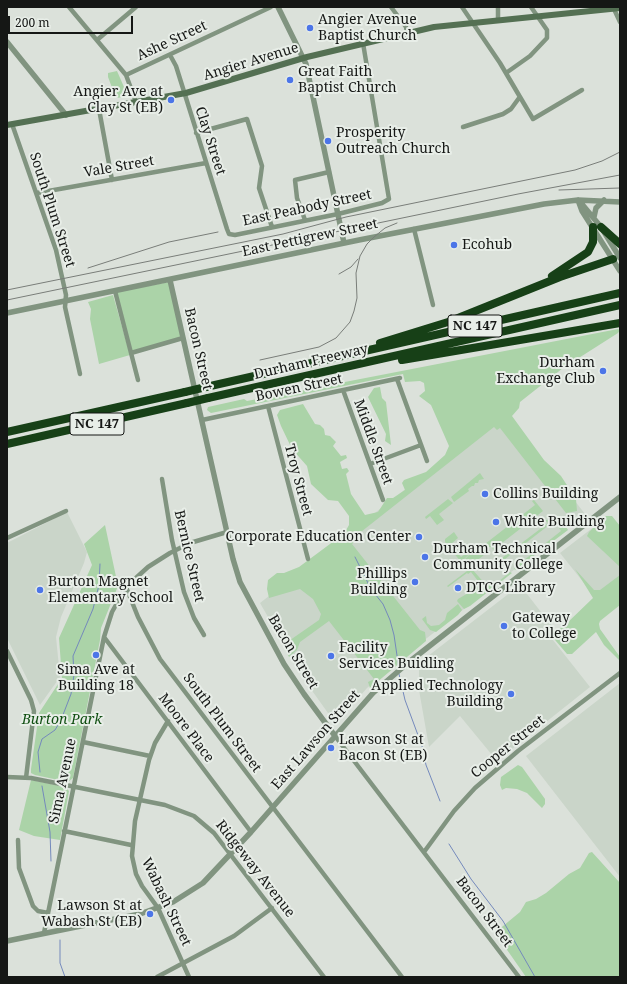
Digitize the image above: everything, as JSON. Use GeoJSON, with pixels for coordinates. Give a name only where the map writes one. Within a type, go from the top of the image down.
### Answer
{"type":"FeatureCollection","features":[{"type":"Feature","properties":{"kind":"highway"},"geometry":{"type":"LineString","coordinates":[[507,298],[558,272],[585,255],[593,242],[597,227],[620,244]]}},
{"type":"Feature","properties":{"kind":"highway"},"geometry":{"type":"LineString","coordinates":[[329,359],[436,326],[571,273],[618,259]]}},
{"type":"Feature","properties":{"kind":"highway","name":"Durham Freeway"},"geometry":{"type":"LineString","coordinates":[[7,432],[620,293]]}},
{"type":"Feature","properties":{"kind":"highway","name":"Durham Freeway"},"geometry":{"type":"LineString","coordinates":[[7,444],[620,305]]}},
{"type":"Feature","properties":{"kind":"highway"},"geometry":{"type":"LineString","coordinates":[[320,373],[620,323]]}},
{"type":"Feature","properties":{"kind":"main road","name":"Angier Avenue"},"geometry":{"type":"LineString","coordinates":[[10,125],[184,94],[304,58],[407,33],[472,22],[617,8]]}},
{"type":"Feature","properties":{"kind":"street"},"geometry":{"type":"LineString","coordinates":[[69,7],[126,75],[136,102]]}},
{"type":"Feature","properties":{"kind":"street"},"geometry":{"type":"LineString","coordinates":[[97,40],[136,7]]}},
{"type":"Feature","properties":{"kind":"street","name":"Ashe Street"},"geometry":{"type":"LineString","coordinates":[[126,75],[272,7]]}},
{"type":"Feature","properties":{"kind":"street"},"geometry":{"type":"LineString","coordinates":[[278,7],[304,58],[344,243]]}},
{"type":"Feature","properties":{"kind":"street"},"geometry":{"type":"LineString","coordinates":[[391,7],[406,28],[407,33]]}},
{"type":"Feature","properties":{"kind":"street"},"geometry":{"type":"LineString","coordinates":[[462,7],[533,118],[582,90]]}},
{"type":"Feature","properties":{"kind":"street"},"geometry":{"type":"LineString","coordinates":[[498,7],[498,20]]}},
{"type":"Feature","properties":{"kind":"street"},"geometry":{"type":"LineString","coordinates":[[506,74],[544,44],[548,36],[547,30],[531,7]]}},
{"type":"Feature","properties":{"kind":"street"},"geometry":{"type":"LineString","coordinates":[[617,8],[620,22]]}},
{"type":"Feature","properties":{"kind":"street"},"geometry":{"type":"LineString","coordinates":[[7,42],[66,115]]}},
{"type":"Feature","properties":{"kind":"street","name":"East Peabody Street"},"geometry":{"type":"LineString","coordinates":[[229,234],[235,235],[338,214],[382,203],[389,199],[363,43]]}},
{"type":"Feature","properties":{"kind":"street","name":"Clay Street"},"geometry":{"type":"LineString","coordinates":[[170,54],[229,234]]}},
{"type":"Feature","properties":{"kind":"street"},"geometry":{"type":"LineString","coordinates":[[463,127],[503,114],[511,109],[519,98]]}},
{"type":"Feature","properties":{"kind":"street"},"geometry":{"type":"LineString","coordinates":[[99,109],[112,180]]}},
{"type":"Feature","properties":{"kind":"street"},"geometry":{"type":"LineString","coordinates":[[196,133],[247,119],[262,166],[259,188],[272,227]]}},
{"type":"Feature","properties":{"kind":"street","name":"South Plum Street"},"geometry":{"type":"LineString","coordinates":[[10,125],[37,193],[56,250],[80,374]]}},
{"type":"Feature","properties":{"kind":"street","name":"Vale Street"},"geometry":{"type":"LineString","coordinates":[[37,193],[206,163]]}},
{"type":"Feature","properties":{"kind":"street"},"geometry":{"type":"LineString","coordinates":[[305,220],[298,198],[295,180],[329,172]]}},
{"type":"Feature","properties":{"kind":"street"},"geometry":{"type":"LineString","coordinates":[[578,200],[594,217],[597,227]]}},
{"type":"Feature","properties":{"kind":"street"},"geometry":{"type":"LineString","coordinates":[[578,200],[618,259],[620,271]]}},
{"type":"Feature","properties":{"kind":"street","name":"East Pettigrew Street"},"geometry":{"type":"LineString","coordinates":[[7,314],[344,243],[550,203],[578,200],[604,200],[620,202]]}},
{"type":"Feature","properties":{"kind":"street"},"geometry":{"type":"LineString","coordinates":[[594,217],[596,208],[604,200]]}},
{"type":"Feature","properties":{"kind":"street"},"geometry":{"type":"LineString","coordinates":[[414,229],[433,305]]}},
{"type":"Feature","properties":{"kind":"street","name":"Bacon Street"},"geometry":{"type":"LineString","coordinates":[[170,280],[227,532],[236,568],[249,600],[304,694],[519,977]]}},
{"type":"Feature","properties":{"kind":"street"},"geometry":{"type":"LineString","coordinates":[[115,291],[138,380]]}},
{"type":"Feature","properties":{"kind":"street"},"geometry":{"type":"LineString","coordinates":[[131,353],[183,338]]}},
{"type":"Feature","properties":{"kind":"street","name":"Bowen Street"},"geometry":{"type":"LineString","coordinates":[[202,420],[399,379],[421,445]]}},
{"type":"Feature","properties":{"kind":"street","name":"Middle Street"},"geometry":{"type":"LineString","coordinates":[[342,390],[383,500]]}},
{"type":"Feature","properties":{"kind":"street","name":"Troy Street"},"geometry":{"type":"LineString","coordinates":[[268,406],[308,559]]}},
{"type":"Feature","properties":{"kind":"street"},"geometry":{"type":"LineString","coordinates":[[370,464],[421,445],[427,461]]}},
{"type":"Feature","properties":{"kind":"street","name":"Bernice Street"},"geometry":{"type":"LineString","coordinates":[[162,480],[174,551],[187,600],[204,635]]}},
{"type":"Feature","properties":{"kind":"street","name":"East Lawson Street"},"geometry":{"type":"LineString","coordinates":[[7,941],[140,914],[158,908],[183,896],[202,883],[251,832],[373,693],[394,674],[620,497]]}},
{"type":"Feature","properties":{"kind":"street"},"geometry":{"type":"LineString","coordinates":[[7,538],[66,511]]}},
{"type":"Feature","properties":{"kind":"street","name":"Sima Avenue"},"geometry":{"type":"LineString","coordinates":[[44,933],[104,637],[112,612],[126,587],[148,567],[174,551],[196,541],[227,532]]}},
{"type":"Feature","properties":{"kind":"street","name":"South Plum Street"},"geometry":{"type":"LineString","coordinates":[[126,587],[154,650],[402,977]]}},
{"type":"Feature","properties":{"kind":"street","name":"Moore Place"},"geometry":{"type":"LineString","coordinates":[[104,637],[251,832]]}},
{"type":"Feature","properties":{"kind":"street"},"geometry":{"type":"LineString","coordinates":[[7,651],[31,700],[34,711],[26,778]]}},
{"type":"Feature","properties":{"kind":"street","name":"Cooper Street"},"geometry":{"type":"LineString","coordinates":[[424,852],[454,811],[480,784],[620,673]]}},
{"type":"Feature","properties":{"kind":"street","name":"Wabash Street"},"geometry":{"type":"LineString","coordinates":[[168,721],[150,756],[139,800],[132,844],[132,856],[136,874],[142,886],[158,908],[189,977]]}},
{"type":"Feature","properties":{"kind":"street"},"geometry":{"type":"LineString","coordinates":[[83,742],[150,756]]}},
{"type":"Feature","properties":{"kind":"street","name":"Ridgeway Avenue"},"geometry":{"type":"LineString","coordinates":[[7,777],[26,778],[165,805],[194,816],[214,832],[324,977]]}},
{"type":"Feature","properties":{"kind":"street"},"geometry":{"type":"LineString","coordinates":[[64,831],[132,844]]}},
{"type":"Feature","properties":{"kind":"street"},"geometry":{"type":"LineString","coordinates":[[18,840],[19,868],[33,906],[36,910],[48,913]]}},
{"type":"Feature","properties":{"kind":"street"},"geometry":{"type":"LineString","coordinates":[[157,977],[234,936],[272,908]]}},
{"type":"Feature","properties":{"kind":"shaded area","name":"Durham Technical Community College"},"geometry":{"type":"Polygon","coordinates":[[[505,411],[585,514],[399,660],[367,688],[340,719],[333,720],[303,678],[260,603],[505,411]]]}},
{"type":"Feature","properties":{"kind":"shaded area","name":"Burton Magnet Elementary School"},"geometry":{"type":"Polygon","coordinates":[[[67,512],[87,552],[84,563],[61,617],[56,637],[60,677],[40,705],[7,638],[7,543],[67,512]]]}},
{"type":"Feature","properties":{"kind":"shaded area","name":"Durham Technical Community College"},"geometry":{"type":"Polygon","coordinates":[[[595,526],[620,559],[620,579],[596,598],[560,553],[595,526]]]}},
{"type":"Feature","properties":{"kind":"shaded area","name":"Durham Technical Community College"},"geometry":{"type":"Polygon","coordinates":[[[520,585],[555,630],[549,635],[590,687],[497,761],[460,716],[429,747],[419,690],[419,663],[520,585]]]}},
{"type":"Feature","properties":{"kind":"shaded area"},"geometry":{"type":"Polygon","coordinates":[[[620,683],[620,877],[526,756],[620,683]]]}},
{"type":"Feature","properties":{"kind":"green space"},"geometry":{"type":"Polygon","coordinates":[[[117,71],[124,87],[125,97],[116,98],[108,77],[108,73],[117,71]]]}},
{"type":"Feature","properties":{"kind":"green space"},"geometry":{"type":"Polygon","coordinates":[[[169,282],[181,337],[132,351],[117,292],[169,282]]]}},
{"type":"Feature","properties":{"kind":"green space"},"geometry":{"type":"Polygon","coordinates":[[[113,295],[130,355],[99,364],[90,319],[91,309],[88,302],[113,295]]]}},
{"type":"Feature","properties":{"kind":"green space"},"geometry":{"type":"Polygon","coordinates":[[[618,329],[620,330],[618,333],[563,368],[520,402],[519,408],[512,416],[544,460],[561,476],[576,499],[577,511],[566,513],[500,428],[497,430],[494,427],[352,539],[354,542],[352,544],[420,630],[425,632],[426,641],[370,688],[368,682],[374,679],[329,621],[300,642],[297,650],[289,657],[283,645],[319,620],[321,614],[313,599],[300,589],[269,598],[267,589],[268,580],[277,573],[284,573],[299,567],[334,541],[345,532],[349,525],[349,516],[338,501],[328,500],[311,484],[307,466],[292,449],[281,426],[277,415],[280,410],[303,404],[315,424],[320,425],[324,429],[325,435],[330,436],[336,442],[333,446],[341,456],[346,455],[347,458],[340,462],[342,469],[347,468],[349,471],[346,474],[351,494],[365,515],[378,512],[387,498],[393,498],[405,490],[402,483],[404,480],[426,472],[445,455],[449,446],[431,405],[419,396],[425,391],[424,383],[420,381],[405,382],[403,374],[211,413],[207,410],[208,407],[244,399],[247,401],[618,329]]]}},
{"type":"Feature","properties":{"kind":"green space"},"geometry":{"type":"Polygon","coordinates":[[[380,387],[382,398],[386,402],[391,445],[385,441],[386,434],[368,397],[374,388],[380,387]]]}},
{"type":"Feature","properties":{"kind":"green space"},"geometry":{"type":"Polygon","coordinates":[[[480,473],[484,479],[479,480],[478,483],[475,483],[474,486],[468,489],[469,491],[454,502],[451,497],[480,473]]]}},
{"type":"Feature","properties":{"kind":"green space"},"geometry":{"type":"Polygon","coordinates":[[[448,499],[453,503],[439,514],[444,520],[437,525],[430,516],[426,519],[425,517],[448,499]]]}},
{"type":"Feature","properties":{"kind":"green space"},"geometry":{"type":"Polygon","coordinates":[[[534,500],[543,511],[493,550],[492,547],[488,547],[485,544],[535,505],[532,501],[534,500]]]}},
{"type":"Feature","properties":{"kind":"green space"},"geometry":{"type":"Polygon","coordinates":[[[606,516],[612,516],[620,526],[620,567],[587,536],[589,532],[606,516]]]}},
{"type":"Feature","properties":{"kind":"green space"},"geometry":{"type":"Polygon","coordinates":[[[545,520],[548,520],[552,525],[552,528],[549,525],[500,563],[498,561],[548,523],[545,520]]]}},
{"type":"Feature","properties":{"kind":"green space","name":"Burton Park"},"geometry":{"type":"Polygon","coordinates":[[[105,525],[118,586],[101,628],[100,640],[73,778],[68,782],[31,773],[39,713],[62,678],[59,638],[92,565],[84,544],[105,525]]]}},
{"type":"Feature","properties":{"kind":"green space"},"geometry":{"type":"Polygon","coordinates":[[[565,525],[568,530],[515,570],[514,568],[561,531],[559,528],[565,525]]]}},
{"type":"Feature","properties":{"kind":"green space"},"geometry":{"type":"Polygon","coordinates":[[[454,532],[458,538],[451,544],[461,557],[482,542],[461,562],[445,542],[445,539],[454,532]]]}},
{"type":"Feature","properties":{"kind":"green space"},"geometry":{"type":"Polygon","coordinates":[[[484,545],[489,551],[470,566],[464,566],[461,563],[477,547],[479,549],[484,545]]]}},
{"type":"Feature","properties":{"kind":"green space"},"geometry":{"type":"Polygon","coordinates":[[[471,568],[487,586],[491,583],[493,586],[510,572],[512,573],[464,609],[457,601],[458,599],[470,592],[469,590],[478,581],[471,572],[468,574],[467,573],[448,587],[447,586],[471,568]]]}},
{"type":"Feature","properties":{"kind":"green space"},"geometry":{"type":"Polygon","coordinates":[[[575,569],[594,590],[600,590],[620,575],[620,605],[600,621],[599,624],[600,629],[620,657],[620,661],[604,645],[596,632],[572,654],[567,654],[550,634],[551,631],[558,630],[566,624],[593,598],[575,569]]]}},
{"type":"Feature","properties":{"kind":"green space"},"geometry":{"type":"Polygon","coordinates":[[[458,604],[462,610],[458,615],[436,632],[430,630],[422,619],[426,616],[427,623],[431,626],[439,625],[445,620],[447,613],[458,604]]]}},
{"type":"Feature","properties":{"kind":"green space"},"geometry":{"type":"Polygon","coordinates":[[[518,765],[522,767],[545,799],[545,804],[542,808],[527,793],[517,789],[506,788],[502,790],[500,785],[501,777],[518,765]]]}},
{"type":"Feature","properties":{"kind":"green space"},"geometry":{"type":"Polygon","coordinates":[[[31,780],[65,787],[69,791],[60,840],[34,836],[19,830],[31,780]]]}},
{"type":"Feature","properties":{"kind":"green space"},"geometry":{"type":"Polygon","coordinates":[[[592,852],[620,883],[620,977],[526,977],[496,934],[497,931],[520,912],[526,902],[536,899],[546,893],[569,874],[580,868],[589,853],[592,852]]]}},
{"type":"Feature","properties":{"kind":"waterway"},"geometry":{"type":"LineString","coordinates":[[355,557],[371,589],[383,604],[390,620],[394,635],[399,669]]}},
{"type":"Feature","properties":{"kind":"waterway"},"geometry":{"type":"LineString","coordinates":[[40,772],[38,752],[42,739],[55,730],[61,720],[71,694],[74,675],[73,656],[93,609],[99,585],[100,564]]}},
{"type":"Feature","properties":{"kind":"waterway"},"geometry":{"type":"LineString","coordinates":[[399,674],[405,700],[422,746],[426,765],[440,801]]}},
{"type":"Feature","properties":{"kind":"waterway"},"geometry":{"type":"LineString","coordinates":[[42,786],[50,832],[51,861]]}},
{"type":"Feature","properties":{"kind":"waterway"},"geometry":{"type":"LineString","coordinates":[[449,844],[471,879],[503,921],[535,977]]}},
{"type":"Feature","properties":{"kind":"waterway"},"geometry":{"type":"LineString","coordinates":[[60,940],[60,963],[65,977]]}},
{"type":"Feature","properties":{"kind":"railway"},"geometry":{"type":"LineString","coordinates":[[7,290],[283,234],[346,217],[575,170],[602,161],[620,152]]}},
{"type":"Feature","properties":{"kind":"railway"},"geometry":{"type":"LineString","coordinates":[[7,300],[518,194],[620,175]]}},
{"type":"Feature","properties":{"kind":"railway"},"geometry":{"type":"LineString","coordinates":[[559,190],[620,188]]}},
{"type":"Feature","properties":{"kind":"railway"},"geometry":{"type":"LineString","coordinates":[[260,360],[319,347],[336,338],[350,322],[354,311],[357,298],[356,273],[360,256],[367,244],[374,237],[385,228],[397,223]]}},
{"type":"Feature","properties":{"kind":"railway"},"geometry":{"type":"LineString","coordinates":[[88,268],[169,242],[218,232]]}},
{"type":"Feature","properties":{"kind":"railway"},"geometry":{"type":"LineString","coordinates":[[339,274],[351,267],[358,259]]}},
{"type":"Feature","properties":{"kind":"place","name":"Angier Avenue Baptist Church"},"geometry":{"type":"Point","coordinates":[310,28]}},
{"type":"Feature","properties":{"kind":"place","name":"Great Faith Baptist Church"},"geometry":{"type":"Point","coordinates":[290,80]}},
{"type":"Feature","properties":{"kind":"place","name":"Angier Ave at Clay St (EB)"},"geometry":{"type":"Point","coordinates":[171,100]}},
{"type":"Feature","properties":{"kind":"place","name":"Prosperity Outreach Church"},"geometry":{"type":"Point","coordinates":[328,141]}},
{"type":"Feature","properties":{"kind":"place","name":"Ecohub"},"geometry":{"type":"Point","coordinates":[454,245]}},
{"type":"Feature","properties":{"kind":"place","name":"Durham Exchange Club"},"geometry":{"type":"Point","coordinates":[603,371]}},
{"type":"Feature","properties":{"kind":"place","name":"Collins Building"},"geometry":{"type":"Point","coordinates":[485,494]}},
{"type":"Feature","properties":{"kind":"place","name":"White Building"},"geometry":{"type":"Point","coordinates":[496,522]}},
{"type":"Feature","properties":{"kind":"place","name":"Corporate Education Center"},"geometry":{"type":"Point","coordinates":[419,537]}},
{"type":"Feature","properties":{"kind":"place","name":"Durham Technical Community College"},"geometry":{"type":"Point","coordinates":[425,557]}},
{"type":"Feature","properties":{"kind":"place","name":"Phillips Building"},"geometry":{"type":"Point","coordinates":[415,582]}},
{"type":"Feature","properties":{"kind":"place","name":"DTCC Library"},"geometry":{"type":"Point","coordinates":[458,588]}},
{"type":"Feature","properties":{"kind":"place","name":"Burton Magnet Elementary School"},"geometry":{"type":"Point","coordinates":[40,590]}},
{"type":"Feature","properties":{"kind":"place","name":"Gateway to College"},"geometry":{"type":"Point","coordinates":[504,626]}},
{"type":"Feature","properties":{"kind":"place","name":"Sima Ave at Building 18"},"geometry":{"type":"Point","coordinates":[96,655]}},
{"type":"Feature","properties":{"kind":"place","name":"Facility Services Buidling"},"geometry":{"type":"Point","coordinates":[331,656]}},
{"type":"Feature","properties":{"kind":"place","name":"Applied Technology Building"},"geometry":{"type":"Point","coordinates":[511,694]}},
{"type":"Feature","properties":{"kind":"place","name":"Lawson St at Bacon St (EB)"},"geometry":{"type":"Point","coordinates":[331,748]}},
{"type":"Feature","properties":{"kind":"place","name":"Lawson St at Wabash St (EB)"},"geometry":{"type":"Point","coordinates":[150,914]}}]}
